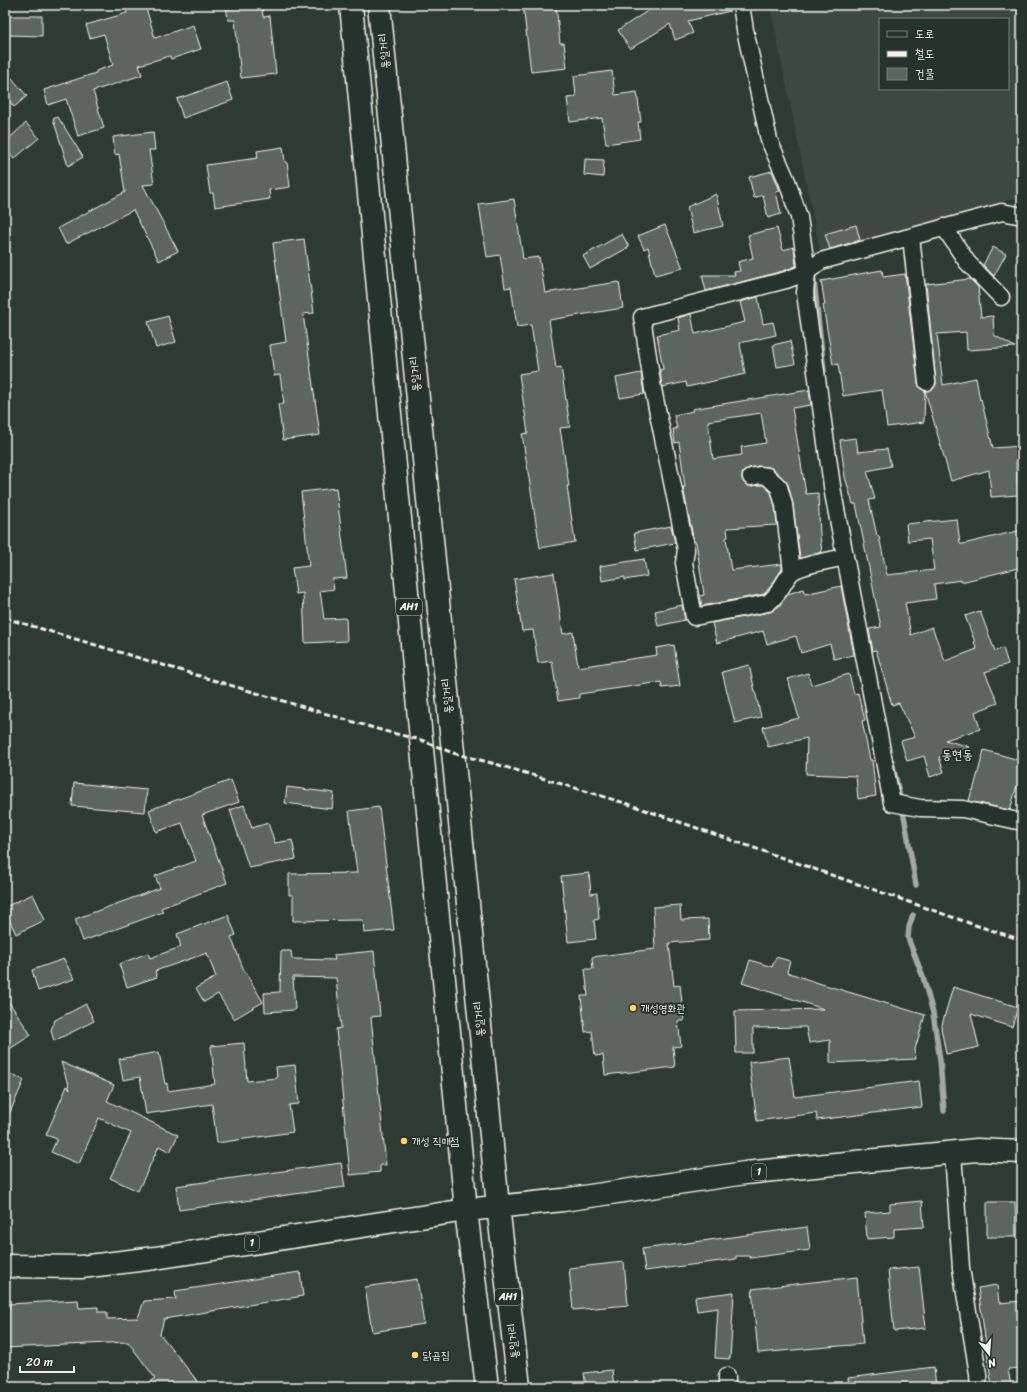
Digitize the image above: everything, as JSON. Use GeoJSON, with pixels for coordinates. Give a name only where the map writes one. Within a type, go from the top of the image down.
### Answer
{"type":"FeatureCollection","features":[{"type":"Feature","properties":{"kind":"main road","name":"AH1"},"geometry":{"type":"LineString","coordinates":[[351,5],[466,1210],[486,1387]]}},
{"type":"Feature","properties":{"kind":"main road","name":"통일거리"},"geometry":{"type":"LineString","coordinates":[[379,5],[498,1206],[519,1387]]}},
{"type":"Feature","properties":{"kind":"main road","name":"1"},"geometry":{"type":"LineString","coordinates":[[5,1266],[81,1267],[155,1258],[466,1210],[563,1200],[746,1174],[977,1150],[1022,1152]]}},
{"type":"Feature","properties":{"kind":"street"},"geometry":{"type":"LineString","coordinates":[[740,5],[769,140],[787,181],[799,217],[807,271],[805,293],[833,493],[892,803],[920,808],[964,809],[1022,822]]}},
{"type":"Feature","properties":{"kind":"street"},"geometry":{"type":"LineString","coordinates":[[845,557],[801,568],[792,572],[776,597],[768,602],[694,617],[684,563],[686,550],[653,389],[642,317],[786,280],[807,271],[821,262],[944,227],[1002,212],[1022,216]]}},
{"type":"Feature","properties":{"kind":"street"},"geometry":{"type":"LineString","coordinates":[[944,227],[967,262],[1001,297]]}},
{"type":"Feature","properties":{"kind":"street"},"geometry":{"type":"LineString","coordinates":[[911,236],[927,382]]}},
{"type":"Feature","properties":{"kind":"street"},"geometry":{"type":"LineString","coordinates":[[751,477],[760,475],[767,476],[779,486],[784,505],[792,572]]}},
{"type":"Feature","properties":{"kind":"street"},"geometry":{"type":"LineString","coordinates":[[953,1153],[961,1268],[979,1387]]}},
{"type":"Feature","properties":{"kind":"shaded area"},"geometry":{"type":"Polygon","coordinates":[[[770,5],[1022,5],[1022,196],[828,255],[820,250],[770,5]]]}},
{"type":"Feature","properties":{"kind":"building"},"geometry":{"type":"Polygon","coordinates":[[[138,5],[145,5],[155,38],[193,25],[201,49],[171,59],[170,56],[139,65],[142,75],[93,91],[104,128],[78,136],[66,99],[48,105],[44,90],[96,73],[96,71],[113,65],[104,34],[90,38],[86,25],[127,13],[126,9],[138,5]]]}},
{"type":"Feature","properties":{"kind":"building"},"geometry":{"type":"Polygon","coordinates":[[[226,5],[262,5],[263,17],[270,16],[276,74],[241,78],[235,20],[228,20],[226,5]]]}},
{"type":"Feature","properties":{"kind":"building"},"geometry":{"type":"Polygon","coordinates":[[[523,5],[556,5],[560,43],[564,43],[567,68],[531,72],[523,5]]]}},
{"type":"Feature","properties":{"kind":"building"},"geometry":{"type":"Polygon","coordinates":[[[647,5],[730,5],[730,11],[688,21],[693,33],[675,40],[670,24],[630,49],[618,30],[649,10],[647,5]]]}},
{"type":"Feature","properties":{"kind":"building"},"geometry":{"type":"Polygon","coordinates":[[[8,16],[42,16],[42,36],[7,35],[8,16]]]}},
{"type":"Feature","properties":{"kind":"building"},"geometry":{"type":"Polygon","coordinates":[[[5,70],[27,96],[14,107],[5,96],[5,70]]]}},
{"type":"Feature","properties":{"kind":"building"},"geometry":{"type":"Polygon","coordinates":[[[612,71],[615,95],[637,92],[641,122],[638,122],[640,139],[606,144],[602,118],[570,122],[567,98],[576,97],[574,76],[612,71]]]}},
{"type":"Feature","properties":{"kind":"building"},"geometry":{"type":"Polygon","coordinates":[[[227,82],[233,100],[183,118],[177,99],[227,82]]]}},
{"type":"Feature","properties":{"kind":"building"},"geometry":{"type":"Polygon","coordinates":[[[58,117],[83,157],[68,166],[53,119],[58,117]]]}},
{"type":"Feature","properties":{"kind":"building"},"geometry":{"type":"Polygon","coordinates":[[[26,123],[39,138],[14,159],[5,149],[5,142],[26,123]]]}},
{"type":"Feature","properties":{"kind":"building"},"geometry":{"type":"Polygon","coordinates":[[[153,132],[155,150],[149,150],[154,184],[143,185],[178,251],[159,261],[133,210],[66,244],[58,228],[125,192],[119,154],[115,155],[113,137],[153,132]]]}},
{"type":"Feature","properties":{"kind":"building"},"geometry":{"type":"Polygon","coordinates":[[[283,147],[285,162],[287,162],[290,187],[269,190],[270,199],[215,207],[213,193],[210,193],[206,165],[258,158],[257,151],[283,147]]]}},
{"type":"Feature","properties":{"kind":"building"},"geometry":{"type":"Polygon","coordinates":[[[585,159],[604,160],[603,177],[584,175],[585,159]]]}},
{"type":"Feature","properties":{"kind":"building"},"geometry":{"type":"Polygon","coordinates":[[[772,171],[780,191],[776,192],[781,214],[768,218],[763,195],[754,198],[749,177],[772,171]]]}},
{"type":"Feature","properties":{"kind":"building"},"geometry":{"type":"Polygon","coordinates":[[[716,194],[723,226],[693,233],[687,207],[716,194]]]}},
{"type":"Feature","properties":{"kind":"building"},"geometry":{"type":"Polygon","coordinates":[[[514,199],[523,259],[539,257],[545,293],[619,282],[623,308],[549,320],[556,368],[561,367],[570,427],[560,428],[569,486],[567,486],[575,542],[540,548],[522,434],[528,433],[519,374],[538,371],[531,325],[517,327],[511,287],[505,288],[500,255],[487,257],[479,204],[514,199]]]}},
{"type":"Feature","properties":{"kind":"building"},"geometry":{"type":"Polygon","coordinates":[[[665,225],[683,268],[655,275],[648,247],[644,249],[638,236],[665,225]]]}},
{"type":"Feature","properties":{"kind":"building"},"geometry":{"type":"Polygon","coordinates":[[[856,225],[860,240],[830,249],[825,234],[856,225]]]}},
{"type":"Feature","properties":{"kind":"building"},"geometry":{"type":"Polygon","coordinates":[[[777,228],[783,250],[794,247],[796,266],[783,271],[706,291],[702,275],[735,275],[734,272],[740,271],[738,262],[753,258],[748,235],[777,228]]]}},
{"type":"Feature","properties":{"kind":"building"},"geometry":{"type":"Polygon","coordinates":[[[622,234],[629,247],[590,269],[583,256],[622,234]]]}},
{"type":"Feature","properties":{"kind":"building"},"geometry":{"type":"Polygon","coordinates":[[[304,239],[314,313],[303,314],[320,435],[283,440],[278,404],[284,404],[280,375],[274,376],[270,345],[286,342],[273,243],[304,239]]]}},
{"type":"Feature","properties":{"kind":"building"},"geometry":{"type":"Polygon","coordinates":[[[993,247],[1006,254],[994,276],[983,265],[993,247]]]}},
{"type":"Feature","properties":{"kind":"building"},"geometry":{"type":"Polygon","coordinates":[[[882,270],[883,277],[905,274],[918,383],[920,388],[925,391],[924,422],[887,427],[882,390],[843,396],[838,364],[833,365],[823,305],[825,305],[821,281],[882,270]]]}},
{"type":"Feature","properties":{"kind":"building"},"geometry":{"type":"Polygon","coordinates":[[[970,279],[978,287],[981,317],[993,316],[994,335],[1015,347],[967,350],[966,332],[937,334],[943,385],[976,378],[980,400],[981,399],[993,448],[1022,446],[1022,461],[1016,462],[1018,495],[991,497],[989,470],[951,481],[925,391],[933,389],[936,385],[926,284],[970,279]]]}},
{"type":"Feature","properties":{"kind":"building"},"geometry":{"type":"Polygon","coordinates":[[[758,297],[763,324],[773,322],[776,335],[740,343],[745,374],[687,387],[686,382],[662,387],[660,370],[663,369],[657,335],[680,330],[678,318],[691,314],[695,334],[745,322],[740,302],[758,297]]]}},
{"type":"Feature","properties":{"kind":"building"},"geometry":{"type":"Polygon","coordinates":[[[168,316],[176,342],[156,348],[148,322],[168,316]]]}},
{"type":"Feature","properties":{"kind":"building"},"geometry":{"type":"Polygon","coordinates":[[[790,341],[795,364],[777,367],[773,345],[790,341]]]}},
{"type":"Feature","properties":{"kind":"building"},"geometry":{"type":"Polygon","coordinates":[[[641,373],[644,394],[620,398],[616,378],[641,373]]]}},
{"type":"Feature","properties":{"kind":"building"},"geometry":{"type":"Polygon","coordinates":[[[809,390],[811,405],[792,408],[806,494],[818,493],[822,552],[800,558],[793,504],[788,484],[769,467],[758,466],[749,468],[742,474],[742,479],[748,486],[763,485],[771,492],[775,507],[777,525],[727,528],[728,537],[726,538],[731,570],[782,564],[782,569],[764,594],[702,606],[700,596],[704,595],[696,542],[694,542],[683,487],[685,487],[679,442],[675,443],[673,429],[677,429],[674,415],[693,411],[692,409],[809,390]],[[761,413],[708,421],[713,459],[742,455],[741,447],[766,443],[761,413]]]}},
{"type":"Feature","properties":{"kind":"building"},"geometry":{"type":"Polygon","coordinates":[[[856,438],[858,452],[887,449],[891,466],[867,471],[875,499],[869,500],[877,536],[879,536],[887,575],[934,570],[930,539],[908,541],[906,524],[957,519],[960,544],[1022,530],[1022,567],[961,582],[961,580],[934,584],[936,599],[905,603],[911,635],[932,627],[945,661],[977,649],[965,616],[980,611],[995,651],[1003,648],[1008,664],[985,672],[998,703],[975,712],[980,729],[945,740],[970,747],[939,757],[944,772],[930,777],[924,756],[907,761],[901,741],[915,737],[899,703],[892,705],[876,650],[873,651],[869,629],[881,627],[856,504],[853,504],[845,477],[840,440],[856,438]]]}},
{"type":"Feature","properties":{"kind":"building"},"geometry":{"type":"Polygon","coordinates":[[[336,488],[347,578],[332,579],[334,589],[320,591],[324,619],[346,618],[347,641],[305,643],[303,593],[296,594],[292,568],[309,566],[301,492],[336,488]]]}},
{"type":"Feature","properties":{"kind":"building"},"geometry":{"type":"Polygon","coordinates":[[[671,526],[675,543],[637,550],[634,533],[671,526]]]}},
{"type":"Feature","properties":{"kind":"building"},"geometry":{"type":"Polygon","coordinates":[[[644,559],[647,576],[625,580],[625,577],[602,581],[600,566],[644,559]]]}},
{"type":"Feature","properties":{"kind":"building"},"geometry":{"type":"Polygon","coordinates":[[[554,573],[563,634],[573,632],[578,667],[657,655],[656,648],[674,645],[680,686],[662,688],[661,682],[579,694],[579,698],[558,701],[552,661],[538,663],[533,630],[522,631],[514,579],[554,573]]]}},
{"type":"Feature","properties":{"kind":"building"},"geometry":{"type":"Polygon","coordinates":[[[841,586],[854,655],[834,659],[830,644],[801,653],[796,636],[767,644],[763,631],[717,643],[712,623],[770,612],[779,606],[788,594],[803,589],[805,594],[841,586]]]}},
{"type":"Feature","properties":{"kind":"building"},"geometry":{"type":"Polygon","coordinates":[[[682,605],[685,620],[658,626],[655,611],[682,605]]]}},
{"type":"Feature","properties":{"kind":"building"},"geometry":{"type":"Polygon","coordinates":[[[749,665],[761,717],[735,723],[722,672],[749,665]]]}},
{"type":"Feature","properties":{"kind":"building"},"geometry":{"type":"Polygon","coordinates":[[[808,673],[811,685],[849,674],[854,694],[858,693],[865,720],[862,721],[870,760],[872,760],[876,796],[858,799],[856,776],[806,774],[807,738],[768,747],[763,727],[799,718],[788,679],[808,673]]]}},
{"type":"Feature","properties":{"kind":"building"},"geometry":{"type":"Polygon","coordinates":[[[984,750],[1022,761],[1022,786],[1017,785],[1010,810],[969,801],[984,750]]]}},
{"type":"Feature","properties":{"kind":"building"},"geometry":{"type":"Polygon","coordinates":[[[231,780],[239,802],[202,815],[227,883],[161,908],[163,912],[83,941],[75,919],[160,888],[155,876],[196,861],[182,823],[156,832],[149,810],[231,780]]]}},
{"type":"Feature","properties":{"kind":"building"},"geometry":{"type":"Polygon","coordinates":[[[74,783],[147,790],[145,812],[72,806],[74,783]]]}},
{"type":"Feature","properties":{"kind":"building"},"geometry":{"type":"Polygon","coordinates":[[[287,787],[334,793],[332,809],[285,803],[287,787]]]}},
{"type":"Feature","properties":{"kind":"building"},"geometry":{"type":"Polygon","coordinates":[[[244,805],[252,828],[268,823],[275,843],[292,840],[296,859],[249,868],[230,810],[244,805]]]}},
{"type":"Feature","properties":{"kind":"building"},"geometry":{"type":"Polygon","coordinates":[[[379,807],[394,930],[364,933],[363,920],[293,921],[293,895],[289,895],[289,874],[357,873],[349,811],[379,807]]]}},
{"type":"Feature","properties":{"kind":"building"},"geometry":{"type":"Polygon","coordinates":[[[589,873],[591,894],[597,893],[599,919],[594,920],[596,939],[568,942],[561,876],[589,873]]]}},
{"type":"Feature","properties":{"kind":"building"},"geometry":{"type":"Polygon","coordinates":[[[33,894],[45,920],[16,934],[5,911],[5,907],[33,894]]]}},
{"type":"Feature","properties":{"kind":"building","name":"개성영화관"},"geometry":{"type":"Polygon","coordinates":[[[680,905],[681,920],[708,919],[709,940],[669,943],[674,986],[680,985],[684,1021],[678,1021],[681,1046],[673,1047],[675,1067],[605,1075],[603,1055],[595,1056],[592,1031],[585,1032],[581,996],[588,996],[585,969],[593,969],[592,957],[655,949],[653,907],[680,905]]]}},
{"type":"Feature","properties":{"kind":"building"},"geometry":{"type":"Polygon","coordinates":[[[228,915],[236,935],[231,937],[243,968],[263,1002],[234,1019],[218,994],[204,1002],[196,988],[216,977],[207,953],[155,971],[157,977],[127,987],[119,964],[148,953],[150,958],[181,947],[177,934],[228,915]]]}},
{"type":"Feature","properties":{"kind":"building"},"geometry":{"type":"Polygon","coordinates":[[[281,951],[291,951],[292,959],[335,960],[334,955],[374,951],[380,1016],[371,1017],[386,1165],[380,1165],[380,1172],[350,1175],[336,1029],[341,1028],[336,978],[293,977],[295,1010],[265,1012],[264,993],[280,992],[281,951]]]}},
{"type":"Feature","properties":{"kind":"building"},"geometry":{"type":"Polygon","coordinates":[[[776,957],[790,961],[787,972],[815,982],[925,1015],[915,1049],[916,1059],[830,1063],[830,1040],[809,1043],[806,1027],[753,1028],[753,1053],[736,1053],[735,1011],[824,1009],[742,983],[750,960],[772,967],[776,957]]]}},
{"type":"Feature","properties":{"kind":"building"},"geometry":{"type":"Polygon","coordinates":[[[64,959],[74,979],[38,991],[32,970],[64,959]]]}},
{"type":"Feature","properties":{"kind":"building"},"geometry":{"type":"Polygon","coordinates":[[[953,987],[1018,1007],[1012,1027],[971,1014],[979,1047],[946,1054],[941,1028],[953,987]]]}},
{"type":"Feature","properties":{"kind":"building"},"geometry":{"type":"Polygon","coordinates":[[[5,996],[31,1035],[5,1052],[5,996]]]}},
{"type":"Feature","properties":{"kind":"building"},"geometry":{"type":"Polygon","coordinates":[[[86,1004],[94,1021],[54,1041],[51,1030],[55,1020],[86,1004]]]}},
{"type":"Feature","properties":{"kind":"building"},"geometry":{"type":"Polygon","coordinates":[[[244,1043],[247,1081],[277,1078],[276,1067],[295,1065],[299,1104],[289,1105],[293,1132],[217,1143],[212,1104],[146,1114],[140,1077],[123,1080],[119,1059],[159,1052],[165,1084],[167,1083],[168,1091],[215,1084],[211,1046],[244,1043]]]}},
{"type":"Feature","properties":{"kind":"building"},"geometry":{"type":"Polygon","coordinates":[[[789,1057],[795,1097],[919,1081],[922,1107],[817,1120],[816,1113],[757,1121],[749,1062],[789,1057]]]}},
{"type":"Feature","properties":{"kind":"building"},"geometry":{"type":"Polygon","coordinates":[[[61,1062],[114,1085],[107,1101],[178,1135],[170,1152],[159,1146],[138,1191],[110,1178],[131,1133],[99,1118],[79,1164],[51,1152],[57,1139],[46,1135],[67,1086],[70,1090],[68,1084],[69,1082],[67,1081],[61,1062]]]}},
{"type":"Feature","properties":{"kind":"building"},"geometry":{"type":"Polygon","coordinates":[[[5,1072],[24,1080],[5,1124],[5,1072]]]}},
{"type":"Feature","properties":{"kind":"building"},"geometry":{"type":"Polygon","coordinates":[[[341,1163],[345,1187],[179,1210],[176,1186],[341,1163]]]}},
{"type":"Feature","properties":{"kind":"building"},"geometry":{"type":"Polygon","coordinates":[[[922,1201],[924,1227],[894,1229],[894,1237],[867,1239],[865,1213],[890,1211],[890,1204],[922,1201]]]}},
{"type":"Feature","properties":{"kind":"building"},"geometry":{"type":"Polygon","coordinates":[[[987,1202],[1015,1202],[1016,1237],[987,1237],[987,1202]]]}},
{"type":"Feature","properties":{"kind":"building"},"geometry":{"type":"Polygon","coordinates":[[[807,1227],[810,1250],[750,1258],[750,1256],[736,1256],[736,1259],[645,1271],[642,1249],[807,1227]]]}},
{"type":"Feature","properties":{"kind":"building"},"geometry":{"type":"Polygon","coordinates":[[[624,1262],[628,1305],[573,1310],[569,1268],[624,1262]]]}},
{"type":"Feature","properties":{"kind":"building"},"geometry":{"type":"Polygon","coordinates":[[[919,1267],[926,1328],[894,1331],[888,1270],[919,1267]]]}},
{"type":"Feature","properties":{"kind":"building"},"geometry":{"type":"Polygon","coordinates":[[[300,1272],[303,1296],[164,1319],[160,1334],[202,1387],[145,1387],[155,1378],[128,1342],[5,1348],[5,1309],[9,1309],[9,1304],[78,1300],[79,1308],[98,1307],[98,1312],[107,1312],[107,1319],[138,1318],[144,1301],[176,1299],[175,1291],[300,1272]]]}},
{"type":"Feature","properties":{"kind":"building"},"geometry":{"type":"Polygon","coordinates":[[[857,1277],[863,1344],[758,1353],[752,1289],[857,1277]]]}},
{"type":"Feature","properties":{"kind":"building"},"geometry":{"type":"Polygon","coordinates":[[[417,1279],[424,1324],[372,1332],[365,1287],[417,1279]]]}},
{"type":"Feature","properties":{"kind":"building"},"geometry":{"type":"Polygon","coordinates":[[[997,1285],[999,1303],[1022,1301],[1022,1368],[1008,1369],[1011,1387],[992,1387],[978,1288],[997,1285]]]}},
{"type":"Feature","properties":{"kind":"building"},"geometry":{"type":"Polygon","coordinates":[[[734,1292],[730,1359],[715,1358],[718,1308],[697,1311],[695,1297],[734,1292]]]}},
{"type":"Feature","properties":{"kind":"building"},"geometry":{"type":"Polygon","coordinates":[[[934,1367],[936,1387],[849,1387],[848,1378],[934,1367]]]}},
{"type":"Feature","properties":{"kind":"building"},"geometry":{"type":"Polygon","coordinates":[[[612,1370],[614,1387],[586,1387],[584,1373],[612,1370]]]}},
{"type":"Feature","properties":{"kind":"waterway"},"geometry":{"type":"LineString","coordinates":[[813,272],[824,371]]}},
{"type":"Feature","properties":{"kind":"waterway"},"geometry":{"type":"LineString","coordinates":[[892,761],[905,821],[916,885]]}},
{"type":"Feature","properties":{"kind":"waterway"},"geometry":{"type":"LineString","coordinates":[[913,915],[909,927],[908,938],[923,977],[933,1013],[940,1060],[944,1111]]}},
{"type":"Feature","properties":{"kind":"railway"},"geometry":{"type":"LineString","coordinates":[[5,618],[384,731],[421,740],[453,753],[499,765],[628,804],[1022,940]]}},
{"type":"Feature","properties":{"kind":"place","name":"개성영화관"},"geometry":{"type":"Point","coordinates":[633,1008]}},
{"type":"Feature","properties":{"kind":"place","name":"개성 직매점"},"geometry":{"type":"Point","coordinates":[404,1141]}},
{"type":"Feature","properties":{"kind":"place","name":"닭곰집"},"geometry":{"type":"Point","coordinates":[415,1355]}},
{"type":"Feature","properties":{"kind":"district","name":"동현동"},"geometry":{"type":"Point","coordinates":[957,754]}}]}
